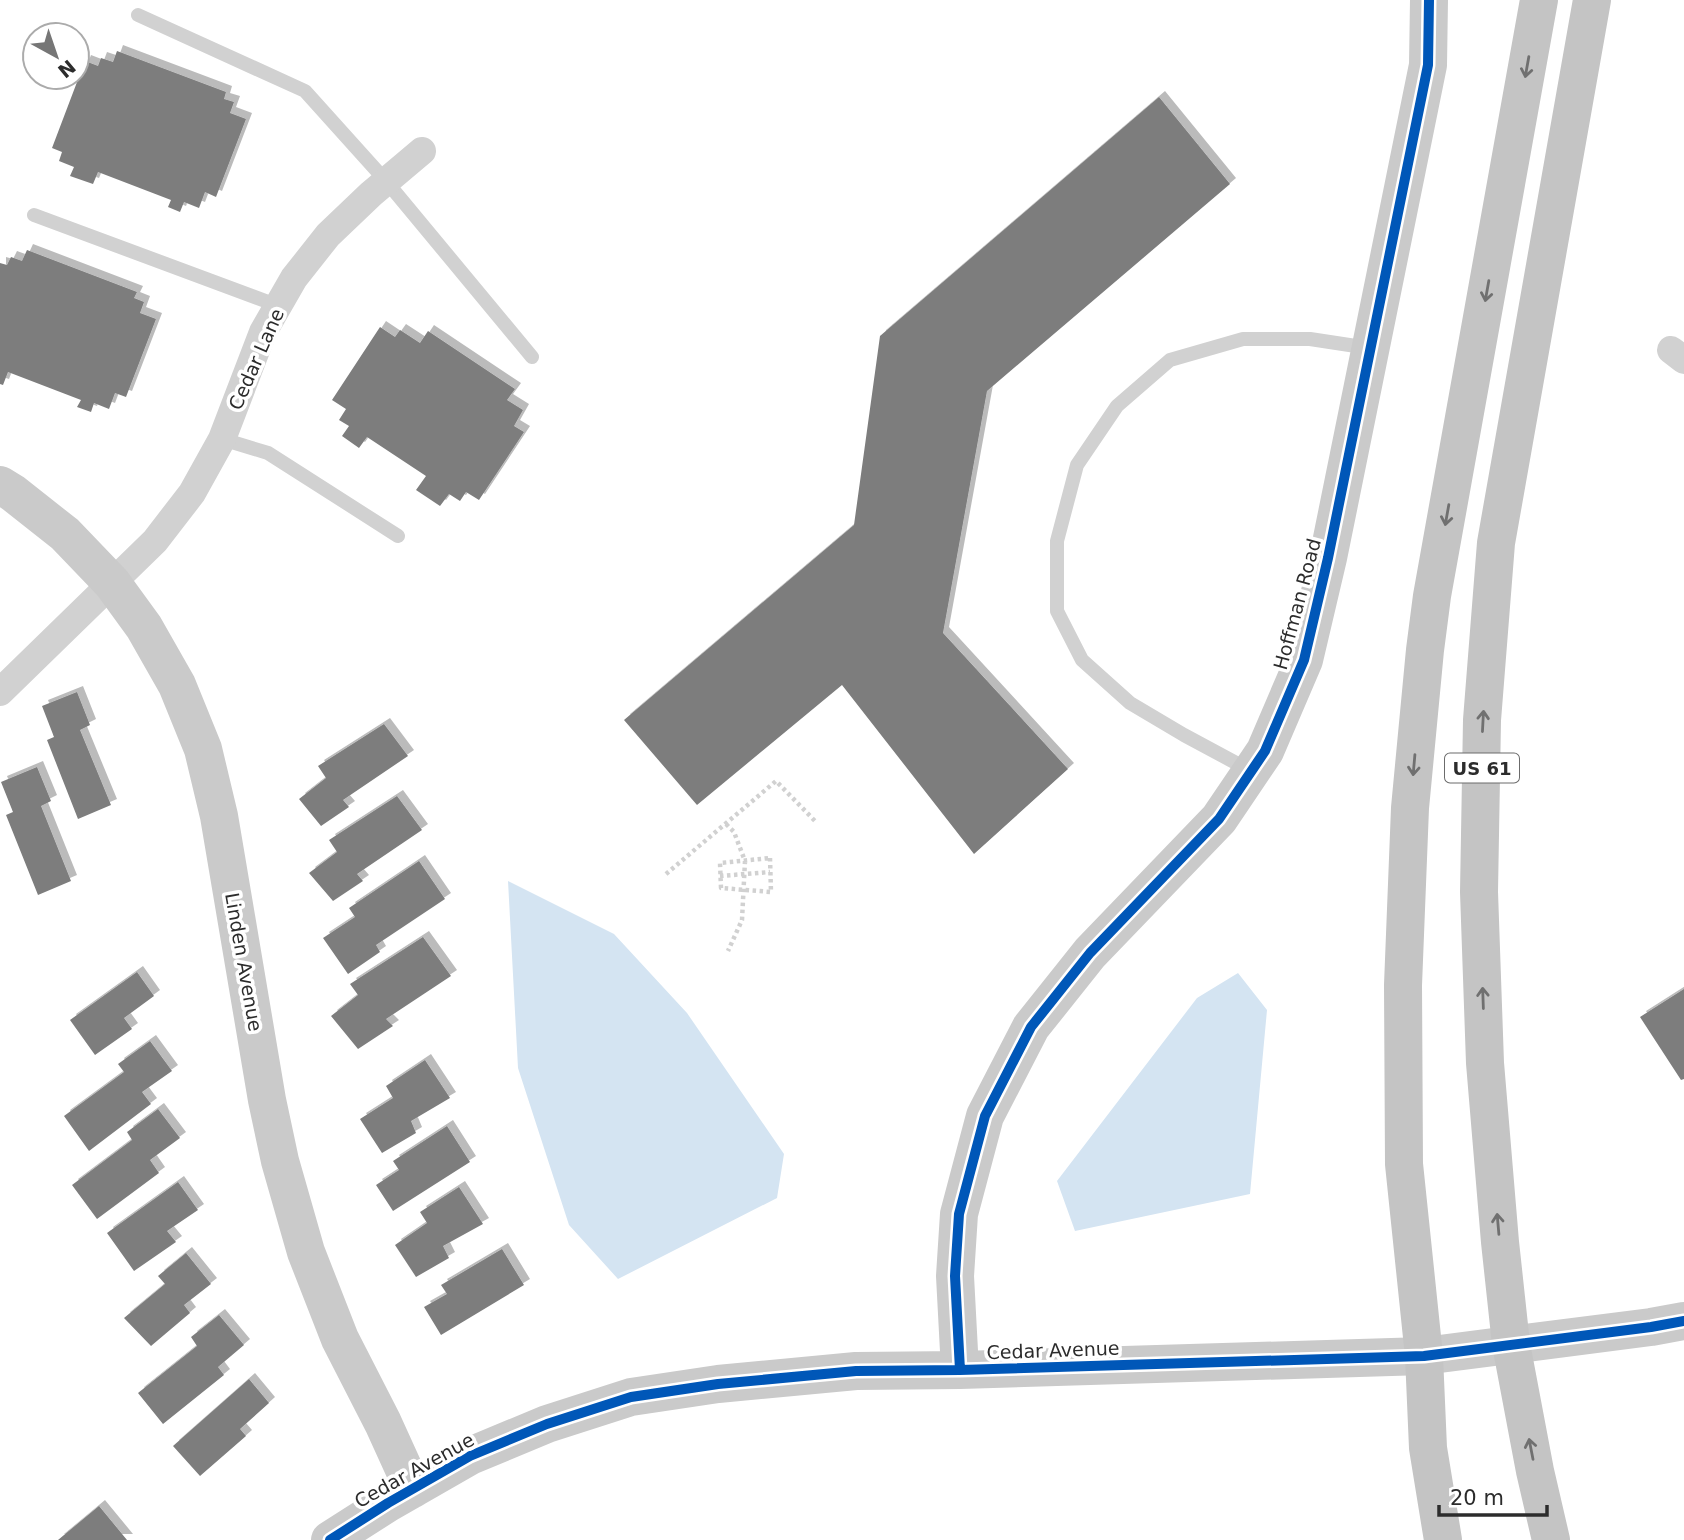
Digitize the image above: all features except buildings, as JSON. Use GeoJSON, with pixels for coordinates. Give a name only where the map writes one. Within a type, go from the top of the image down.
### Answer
{"type":"FeatureCollection","features":[{"type":"Feature","properties":{"kind":"main road"},"geometry":{"type":"LineString","coordinates":[[1443,1540],[1428,1448],[1424,1356],[1404,1164],[1403,985],[1410,807],[1432,596],[1539,0]]}},
{"type":"Feature","properties":{"kind":"main road","name":"US 61"},"geometry":{"type":"LineString","coordinates":[[1551,1540],[1511,1344],[1500,1242],[1485,1063],[1479,892],[1482,720],[1496,543],[1592,0]]}},
{"type":"Feature","properties":{"kind":"street","name":"Hoffman Road"},"geometry":{"type":"LineString","coordinates":[[960,1370],[955,1276],[959,1214],[985,1116],[1031,1027],[1090,953],[1219,819],[1252,772],[1265,751],[1304,660],[1328,558],[1427,65],[1429,0]]}},
{"type":"Feature","properties":{"kind":"street","name":"Cedar Lane"},"geometry":{"type":"LineString","coordinates":[[0,692],[155,541],[192,493],[222,439],[263,332],[294,278],[328,235],[422,151]]}},
{"type":"Feature","properties":{"kind":"street","name":"Linden Avenue"},"geometry":{"type":"LineString","coordinates":[[0,485],[65,534],[112,583],[144,627],[177,685],[203,749],[219,816],[267,1100],[280,1161],[306,1252],[341,1339],[413,1489]]}},
{"type":"Feature","properties":{"kind":"street","name":"Cedar Avenue"},"geometry":{"type":"LineString","coordinates":[[330,1540],[470,1456],[547,1424],[631,1397],[718,1384],[856,1371],[1424,1356],[1651,1328],[1684,1321]]}},
{"type":"Feature","properties":{"kind":"lane"},"geometry":{"type":"LineString","coordinates":[[138,15],[305,91],[386,181],[532,357]]}},
{"type":"Feature","properties":{"kind":"lane"},"geometry":{"type":"LineString","coordinates":[[34,215],[279,306]]}},
{"type":"Feature","properties":{"kind":"lane"},"geometry":{"type":"LineString","coordinates":[[1252,772],[1130,703],[1082,660],[1057,611],[1057,541],[1077,465],[1117,406],[1170,360],[1243,338],[1310,339],[1370,348]]}},
{"type":"Feature","properties":{"kind":"lane"},"geometry":{"type":"LineString","coordinates":[[222,439],[268,453],[398,536]]}},
{"type":"Feature","properties":{"kind":"path"},"geometry":{"type":"LineString","coordinates":[[666,874],[776,781],[815,821]]}},
{"type":"Feature","properties":{"kind":"path"},"geometry":{"type":"LineString","coordinates":[[726,824],[734,832],[744,861],[742,920],[728,951]]}},
{"type":"Feature","properties":{"kind":"path"},"geometry":{"type":"LineString","coordinates":[[770,858],[771,892],[721,888],[720,863],[744,861],[770,858]]}},
{"type":"Feature","properties":{"kind":"path"},"geometry":{"type":"LineString","coordinates":[[720,876],[770,872]]}},
{"type":"Feature","properties":{"kind":"water"},"geometry":{"type":"Polygon","coordinates":[[[508,881],[614,934],[687,1013],[784,1154],[777,1198],[618,1279],[569,1225],[518,1068],[508,881]]]}},
{"type":"Feature","properties":{"kind":"water"},"geometry":{"type":"Polygon","coordinates":[[[1238,973],[1267,1010],[1250,1194],[1075,1231],[1057,1181],[1197,998],[1238,973]]]}},
{"type":"Feature","properties":{"kind":"cycle path"},"geometry":{"type":"LineString","coordinates":[[960,1370],[955,1276],[959,1214],[985,1116],[1031,1027],[1090,953],[1219,819],[1265,751],[1304,660],[1328,558],[1428,65],[1429,0]]}},
{"type":"Feature","properties":{"kind":"cycle path"},"geometry":{"type":"LineString","coordinates":[[330,1540],[470,1456],[547,1424],[631,1397],[718,1384],[856,1371],[1424,1356],[1684,1321]]}}]}
